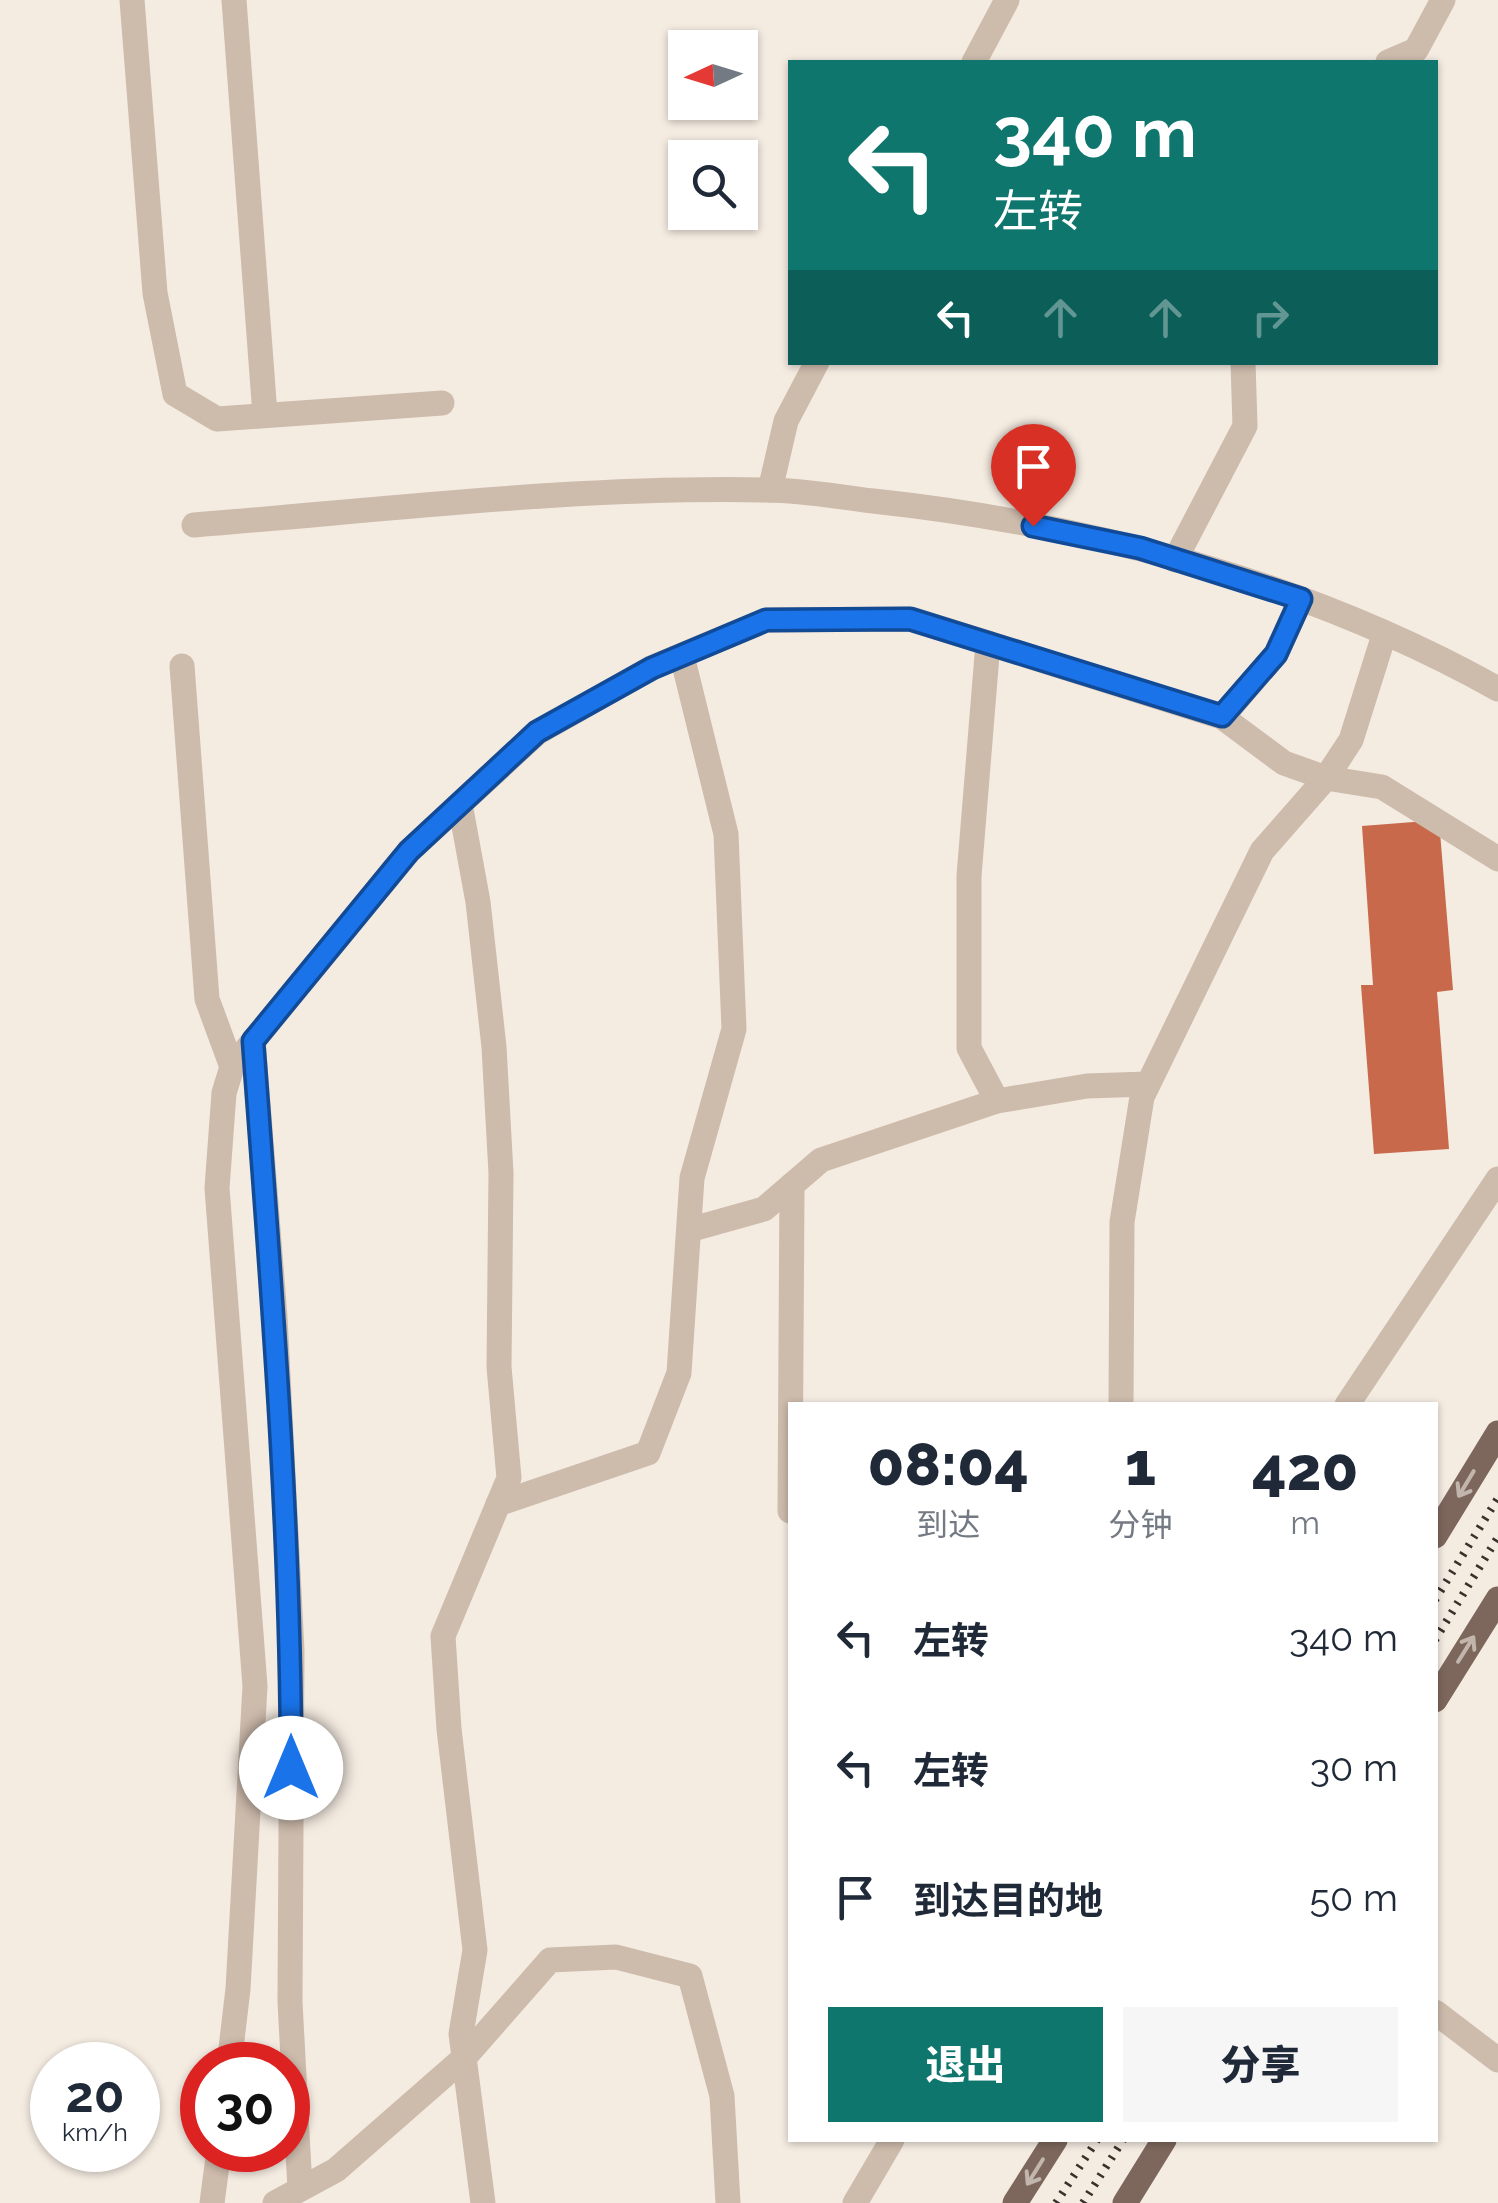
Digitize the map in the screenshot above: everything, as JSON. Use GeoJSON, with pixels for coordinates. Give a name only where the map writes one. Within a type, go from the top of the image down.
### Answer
{"type":"FeatureCollection","features":[{"type":"Feature","properties":{"kind":"main road"},"geometry":{"type":"LineString","coordinates":[[1438,1531],[1498,1432]]}},
{"type":"Feature","properties":{"kind":"main road"},"geometry":{"type":"LineString","coordinates":[[1438,1695],[1498,1599]]}},
{"type":"Feature","properties":{"kind":"main road"},"geometry":{"type":"LineString","coordinates":[[1015,2203],[1053,2142]]}},
{"type":"Feature","properties":{"kind":"main road"},"geometry":{"type":"LineString","coordinates":[[1132,2201],[1163,2142]]}},
{"type":"Feature","properties":{"kind":"street"},"geometry":{"type":"LineString","coordinates":[[132,0],[155,293],[175,394],[217,419],[442,403]]}},
{"type":"Feature","properties":{"kind":"street"},"geometry":{"type":"LineString","coordinates":[[234,0],[265,416]]}},
{"type":"Feature","properties":{"kind":"street"},"geometry":{"type":"LineString","coordinates":[[975,60],[1007,0]]}},
{"type":"Feature","properties":{"kind":"street"},"geometry":{"type":"LineString","coordinates":[[1393,60],[1416,50],[1443,0]]}},
{"type":"Feature","properties":{"kind":"street"},"geometry":{"type":"LineString","coordinates":[[770,490],[786,421],[815,365]]}},
{"type":"Feature","properties":{"kind":"street"},"geometry":{"type":"LineString","coordinates":[[1175,560],[1245,426],[1242,365]]}},
{"type":"Feature","properties":{"kind":"street"},"geometry":{"type":"LineString","coordinates":[[194,525],[564,496],[770,490],[961,510],[1175,560],[1301,599],[1498,689]]}},
{"type":"Feature","properties":{"kind":"street"},"geometry":{"type":"LineString","coordinates":[[1222,716],[1276,654],[1301,599]]}},
{"type":"Feature","properties":{"kind":"street"},"geometry":{"type":"LineString","coordinates":[[232,2042],[254,1686],[217,1188],[224,1092],[232,1067],[409,851],[537,732],[682,656],[766,620],[910,619],[1222,716],[1284,763],[1326,778],[1382,787],[1498,859]]}},
{"type":"Feature","properties":{"kind":"street"},"geometry":{"type":"LineString","coordinates":[[1122,1402],[1122,1222],[1142,1097],[1262,852],[1326,778],[1350,740],[1384,635]]}},
{"type":"Feature","properties":{"kind":"street"},"geometry":{"type":"LineString","coordinates":[[988,644],[968,876],[969,1048],[997,1101]]}},
{"type":"Feature","properties":{"kind":"street"},"geometry":{"type":"LineString","coordinates":[[498,1504],[648,1453],[679,1373],[692,1178],[734,1029],[726,834],[682,656]]}},
{"type":"Feature","properties":{"kind":"street"},"geometry":{"type":"LineString","coordinates":[[182,666],[206,1000],[232,1067]]}},
{"type":"Feature","properties":{"kind":"street"},"geometry":{"type":"LineString","coordinates":[[460,804],[478,902],[501,1173],[499,1367],[509,1478],[444,1636],[449,1728],[475,1950],[461,2034],[482,2203]]}},
{"type":"Feature","properties":{"kind":"street"},"geometry":{"type":"LineString","coordinates":[[253,1041],[275,1318],[292,1650],[290,2002],[300,2190]]}},
{"type":"Feature","properties":{"kind":"street"},"geometry":{"type":"LineString","coordinates":[[689,1230],[764,1208],[821,1160],[997,1101],[1087,1086],[1148,1084]]}},
{"type":"Feature","properties":{"kind":"street"},"geometry":{"type":"LineString","coordinates":[[1349,1402],[1498,1179]]}},
{"type":"Feature","properties":{"kind":"street"},"geometry":{"type":"LineString","coordinates":[[791,1402],[792,1185]]}},
{"type":"Feature","properties":{"kind":"street"},"geometry":{"type":"LineString","coordinates":[[275,2203],[336,2170],[464,2058],[550,1960],[616,1957],[690,1976],[722,2096],[728,2203]]}},
{"type":"Feature","properties":{"kind":"street"},"geometry":{"type":"LineString","coordinates":[[1438,2014],[1498,2060]]}},
{"type":"Feature","properties":{"kind":"street"},"geometry":{"type":"LineString","coordinates":[[856,2203],[891,2142]]}},
{"type":"Feature","properties":{"kind":"street"},"geometry":{"type":"LineString","coordinates":[[212,2203],[216,2172]]}},
{"type":"Feature","properties":{"kind":"building"},"geometry":{"type":"Polygon","coordinates":[[[1439,820],[1453,990],[1437,992],[1449,1149],[1374,1154],[1361,985],[1373,985],[1362,826],[1439,820]]]}},
{"type":"Feature","properties":{"kind":"railway"},"geometry":{"type":"LineString","coordinates":[[1438,1595],[1498,1498]]}},
{"type":"Feature","properties":{"kind":"railway"},"geometry":{"type":"LineString","coordinates":[[1438,1635],[1498,1537]]}},
{"type":"Feature","properties":{"kind":"railway"},"geometry":{"type":"LineString","coordinates":[[1056,2203],[1096,2142]]}},
{"type":"Feature","properties":{"kind":"railway"},"geometry":{"type":"LineString","coordinates":[[1083,2203],[1122,2142]]}},
{"type":"Feature","properties":{"kind":"route"},"geometry":{"type":"LineString","coordinates":[[291,1768],[292,1650],[277,1354],[253,1041],[409,851],[537,732],[652,668],[766,620],[910,619],[1222,716],[1276,654],[1301,599],[1140,548],[1033,526]]}}]}
